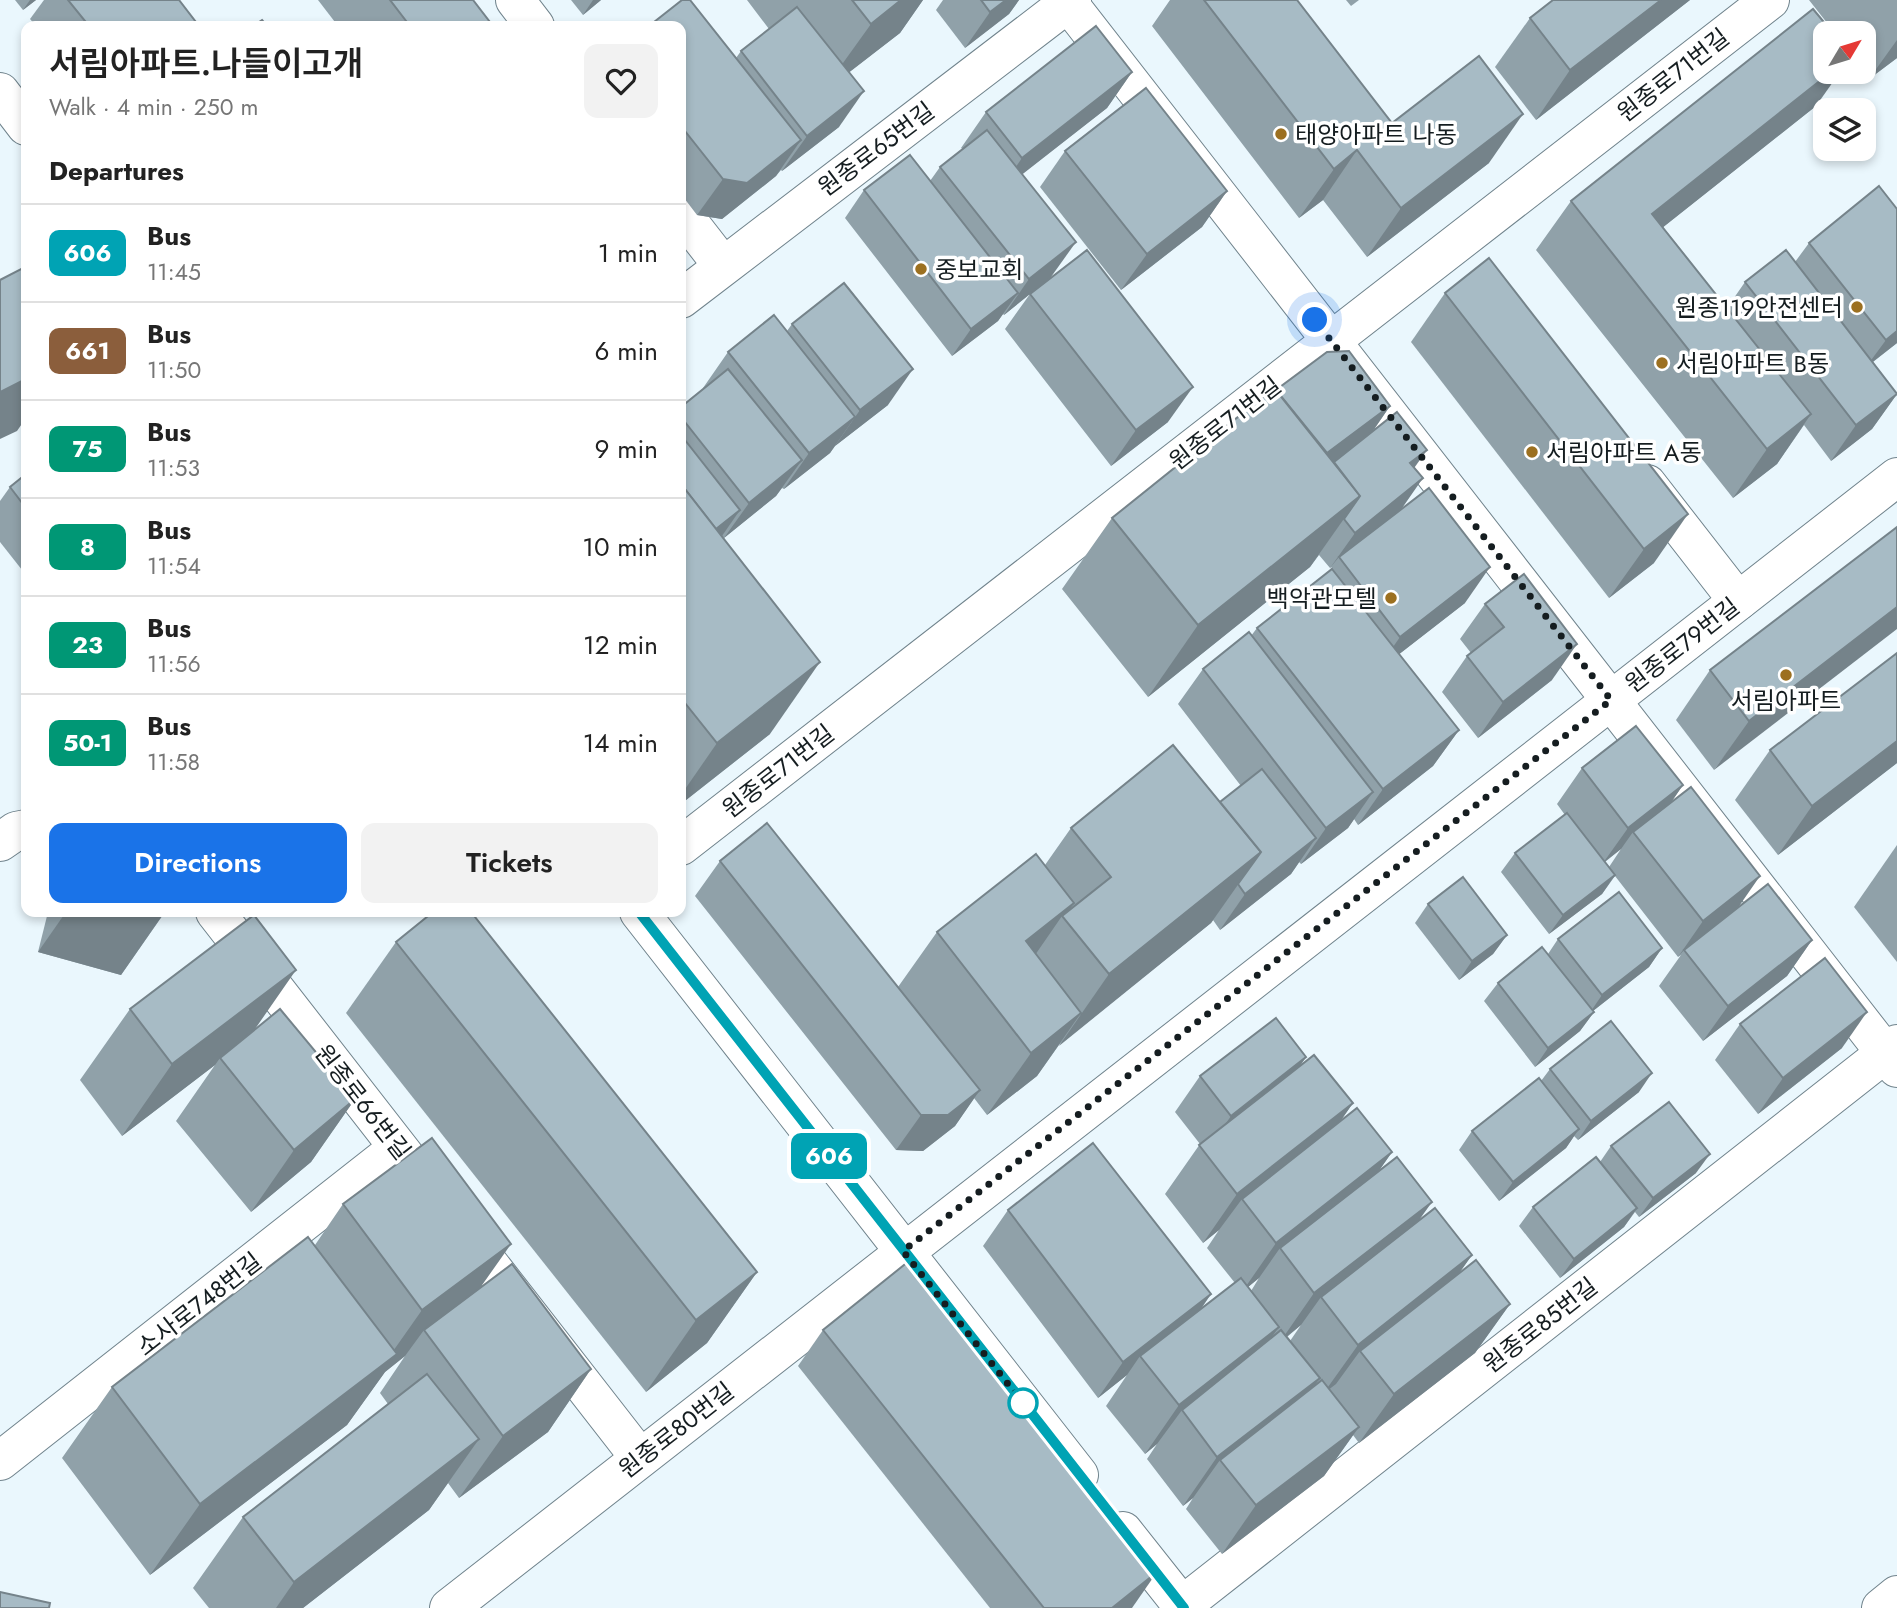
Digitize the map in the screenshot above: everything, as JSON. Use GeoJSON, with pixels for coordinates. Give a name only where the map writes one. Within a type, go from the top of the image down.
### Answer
{"type":"FeatureCollection","features":[{"type":"Feature","properties":{"kind":"street"},"geometry":{"type":"LineString","coordinates":[[515,0],[531,21]]}},
{"type":"Feature","properties":{"kind":"street","name":"원종로71번길"},"geometry":{"type":"LineString","coordinates":[[686,842],[1770,0]]}},
{"type":"Feature","properties":{"kind":"street"},"geometry":{"type":"LineString","coordinates":[[1069,1],[1611,700],[1893,1055]]}},
{"type":"Feature","properties":{"kind":"street","name":"원종로65번길"},"geometry":{"type":"LineString","coordinates":[[686,295],[1069,1]]}},
{"type":"Feature","properties":{"kind":"street"},"geometry":{"type":"LineString","coordinates":[[0,92],[21,119]]}},
{"type":"Feature","properties":{"kind":"street"},"geometry":{"type":"LineString","coordinates":[[686,218],[723,266]]}},
{"type":"Feature","properties":{"kind":"street"},"geometry":{"type":"LineString","coordinates":[[1623,453],[1738,601]]}},
{"type":"Feature","properties":{"kind":"street","name":"원종로79번길"},"geometry":{"type":"LineString","coordinates":[[903,1251],[1897,477]]}},
{"type":"Feature","properties":{"kind":"street"},"geometry":{"type":"LineString","coordinates":[[0,842],[21,830]]}},
{"type":"Feature","properties":{"kind":"street","name":"원종로66번길"},"geometry":{"type":"LineString","coordinates":[[219,917],[640,1458]]}},
{"type":"Feature","properties":{"kind":"street"},"geometry":{"type":"LineString","coordinates":[[643,917],[1182,1607]]}},
{"type":"Feature","properties":{"kind":"street","name":"원종로85번길"},"geometry":{"type":"LineString","coordinates":[[1182,1607],[1893,1055]]}},
{"type":"Feature","properties":{"kind":"street","name":"소사로748번길"},"geometry":{"type":"LineString","coordinates":[[0,1461],[398,1147]]}},
{"type":"Feature","properties":{"kind":"street","name":"원종로80번길"},"geometry":{"type":"LineString","coordinates":[[449,1608],[903,1251]]}},
{"type":"Feature","properties":{"kind":"street"},"geometry":{"type":"LineString","coordinates":[[1881,1608],[1897,1595]]}},
{"type":"Feature","properties":{"kind":"building"},"geometry":{"type":"Polygon","coordinates":[[[68,0],[179,0],[195,21],[85,21],[68,0]]]}},
{"type":"Feature","properties":{"kind":"building"},"geometry":{"type":"Polygon","coordinates":[[[390,0],[473,0],[489,21],[406,21],[390,0]]]}},
{"type":"Feature","properties":{"kind":"building"},"geometry":{"type":"Polygon","coordinates":[[[682,0],[690,0],[801,140],[747,183],[723,179],[686,132],[686,21],[655,21],[682,0]]]}},
{"type":"Feature","properties":{"kind":"building"},"geometry":{"type":"Polygon","coordinates":[[[852,0],[901,0],[871,24],[852,0]]]}},
{"type":"Feature","properties":{"kind":"building"},"geometry":{"type":"Polygon","coordinates":[[[981,0],[1006,0],[990,12],[981,0]]]}},
{"type":"Feature","properties":{"kind":"building"},"geometry":{"type":"Polygon","coordinates":[[[1204,0],[1297,0],[1392,123],[1479,56],[1523,114],[1401,208],[1357,150],[1334,169],[1204,0]]]}},
{"type":"Feature","properties":{"kind":"building"},"geometry":{"type":"Polygon","coordinates":[[[1553,0],[1661,0],[1570,70],[1530,18],[1553,0]]]}},
{"type":"Feature","properties":{"kind":"building"},"geometry":{"type":"Polygon","coordinates":[[[797,7],[864,91],[807,136],[741,51],[797,7]]]}},
{"type":"Feature","properties":{"kind":"building"},"geometry":{"type":"Polygon","coordinates":[[[1813,9],[1823,21],[1813,21],[1813,84],[1816,84],[1652,214],[1811,414],[1767,449],[1571,201],[1813,9]]]}},
{"type":"Feature","properties":{"kind":"building"},"geometry":{"type":"Polygon","coordinates":[[[1096,26],[1132,72],[1022,158],[986,112],[1096,26]]]}},
{"type":"Feature","properties":{"kind":"building"},"geometry":{"type":"Polygon","coordinates":[[[1146,88],[1227,191],[1147,254],[1065,151],[1146,88]]]}},
{"type":"Feature","properties":{"kind":"building"},"geometry":{"type":"Polygon","coordinates":[[[987,130],[1076,242],[1029,279],[940,167],[987,130]]]}},
{"type":"Feature","properties":{"kind":"building"},"geometry":{"type":"Polygon","coordinates":[[[910,155],[1018,293],[971,329],[864,190],[910,155]]]}},
{"type":"Feature","properties":{"kind":"building"},"geometry":{"type":"Polygon","coordinates":[[[1879,186],[1897,209],[1897,331],[1886,340],[1809,243],[1879,186]]]}},
{"type":"Feature","properties":{"kind":"building"},"geometry":{"type":"Polygon","coordinates":[[[1087,250],[1193,387],[1136,430],[1030,294],[1087,250]]]}},
{"type":"Feature","properties":{"kind":"building"},"geometry":{"type":"Polygon","coordinates":[[[1786,250],[1897,394],[1856,425],[1745,282],[1786,250]]]}},
{"type":"Feature","properties":{"kind":"building"},"geometry":{"type":"Polygon","coordinates":[[[1489,258],[1688,514],[1644,549],[1445,293],[1489,258]]]}},
{"type":"Feature","properties":{"kind":"building"},"geometry":{"type":"Polygon","coordinates":[[[21,269],[21,382],[0,392],[0,280],[21,269]]]}},
{"type":"Feature","properties":{"kind":"building"},"geometry":{"type":"Polygon","coordinates":[[[844,283],[913,369],[860,410],[792,324],[844,283]]]}},
{"type":"Feature","properties":{"kind":"building"},"geometry":{"type":"Polygon","coordinates":[[[774,315],[855,417],[809,453],[728,352],[774,315]]]}},
{"type":"Feature","properties":{"kind":"building"},"geometry":{"type":"Polygon","coordinates":[[[1349,351],[1390,406],[1327,453],[1276,390],[1327,352],[1349,351]]]}},
{"type":"Feature","properties":{"kind":"building"},"geometry":{"type":"Polygon","coordinates":[[[728,369],[802,460],[749,503],[686,423],[686,403],[728,369]]]}},
{"type":"Feature","properties":{"kind":"building"},"geometry":{"type":"Polygon","coordinates":[[[1274,388],[1360,496],[1198,625],[1112,518],[1274,388]]]}},
{"type":"Feature","properties":{"kind":"building"},"geometry":{"type":"Polygon","coordinates":[[[1397,412],[1427,450],[1410,463],[1423,478],[1355,533],[1344,519],[1360,496],[1334,462],[1397,412]]]}},
{"type":"Feature","properties":{"kind":"building"},"geometry":{"type":"Polygon","coordinates":[[[686,441],[740,510],[716,529],[686,490],[686,441]]]}},
{"type":"Feature","properties":{"kind":"building"},"geometry":{"type":"Polygon","coordinates":[[[21,478],[21,501],[10,487],[21,478]]]}},
{"type":"Feature","properties":{"kind":"building"},"geometry":{"type":"Polygon","coordinates":[[[1429,488],[1490,567],[1400,637],[1339,557],[1429,488]]]}},
{"type":"Feature","properties":{"kind":"building"},"geometry":{"type":"Polygon","coordinates":[[[686,490],[820,662],[717,743],[686,704],[686,490]]]}},
{"type":"Feature","properties":{"kind":"building"},"geometry":{"type":"Polygon","coordinates":[[[1897,527],[1897,607],[1749,721],[1710,670],[1897,527]]]}},
{"type":"Feature","properties":{"kind":"building"},"geometry":{"type":"Polygon","coordinates":[[[1332,569],[1459,730],[1383,789],[1257,628],[1332,569]]]}},
{"type":"Feature","properties":{"kind":"building"},"geometry":{"type":"Polygon","coordinates":[[[1524,574],[1577,644],[1503,702],[1467,656],[1504,627],[1485,604],[1524,574]]]}},
{"type":"Feature","properties":{"kind":"building"},"geometry":{"type":"Polygon","coordinates":[[[1249,632],[1373,792],[1326,828],[1203,669],[1249,632]]]}},
{"type":"Feature","properties":{"kind":"building"},"geometry":{"type":"Polygon","coordinates":[[[1897,653],[1897,741],[1812,806],[1770,750],[1897,653]]]}},
{"type":"Feature","properties":{"kind":"building"},"geometry":{"type":"Polygon","coordinates":[[[1636,726],[1683,785],[1628,828],[1582,768],[1636,726]]]}},
{"type":"Feature","properties":{"kind":"building"},"geometry":{"type":"Polygon","coordinates":[[[1173,745],[1261,852],[1109,974],[1062,916],[1111,877],[1071,828],[1173,745]]]}},
{"type":"Feature","properties":{"kind":"building"},"geometry":{"type":"Polygon","coordinates":[[[1262,769],[1316,838],[1245,894],[1238,884],[1261,852],[1220,802],[1262,769]]]}},
{"type":"Feature","properties":{"kind":"building"},"geometry":{"type":"Polygon","coordinates":[[[1691,787],[1760,876],[1703,921],[1633,832],[1691,787]]]}},
{"type":"Feature","properties":{"kind":"building"},"geometry":{"type":"Polygon","coordinates":[[[1567,813],[1615,875],[1563,915],[1515,853],[1567,813]]]}},
{"type":"Feature","properties":{"kind":"building"},"geometry":{"type":"Polygon","coordinates":[[[767,823],[980,1090],[948,1115],[921,1115],[720,861],[767,823]]]}},
{"type":"Feature","properties":{"kind":"building"},"geometry":{"type":"Polygon","coordinates":[[[1036,854],[1074,903],[1026,941],[1081,1013],[1031,1053],[937,932],[1036,854]]]}},
{"type":"Feature","properties":{"kind":"building"},"geometry":{"type":"Polygon","coordinates":[[[1463,877],[1507,935],[1472,961],[1428,904],[1463,877]]]}},
{"type":"Feature","properties":{"kind":"building"},"geometry":{"type":"Polygon","coordinates":[[[1768,884],[1812,940],[1728,1006],[1684,950],[1768,884]]]}},
{"type":"Feature","properties":{"kind":"building"},"geometry":{"type":"Polygon","coordinates":[[[1619,892],[1662,948],[1602,995],[1558,939],[1619,892]]]}},
{"type":"Feature","properties":{"kind":"building"},"geometry":{"type":"Polygon","coordinates":[[[251,917],[256,917],[296,970],[172,1064],[130,1009],[251,917]]]}},
{"type":"Feature","properties":{"kind":"building"},"geometry":{"type":"Polygon","coordinates":[[[427,917],[475,917],[757,1272],[696,1320],[396,942],[427,917]]]}},
{"type":"Feature","properties":{"kind":"building"},"geometry":{"type":"Polygon","coordinates":[[[1542,947],[1594,1012],[1548,1048],[1498,983],[1542,947]]]}},
{"type":"Feature","properties":{"kind":"building"},"geometry":{"type":"Polygon","coordinates":[[[1825,958],[1867,1012],[1783,1078],[1740,1024],[1825,958]]]}},
{"type":"Feature","properties":{"kind":"building"},"geometry":{"type":"Polygon","coordinates":[[[280,1009],[355,1099],[294,1150],[220,1058],[280,1009]]]}},
{"type":"Feature","properties":{"kind":"building"},"geometry":{"type":"Polygon","coordinates":[[[1276,1018],[1306,1057],[1231,1116],[1200,1076],[1276,1018]]]}},
{"type":"Feature","properties":{"kind":"building"},"geometry":{"type":"Polygon","coordinates":[[[1611,1021],[1652,1073],[1591,1121],[1550,1069],[1611,1021]]]}},
{"type":"Feature","properties":{"kind":"building"},"geometry":{"type":"Polygon","coordinates":[[[1314,1055],[1353,1103],[1237,1194],[1199,1145],[1314,1055]]]}},
{"type":"Feature","properties":{"kind":"building"},"geometry":{"type":"Polygon","coordinates":[[[1539,1078],[1579,1129],[1513,1182],[1472,1131],[1539,1078]]]}},
{"type":"Feature","properties":{"kind":"building"},"geometry":{"type":"Polygon","coordinates":[[[1669,1102],[1710,1154],[1653,1198],[1611,1146],[1669,1102]]]}},
{"type":"Feature","properties":{"kind":"building"},"geometry":{"type":"Polygon","coordinates":[[[1357,1108],[1392,1152],[1276,1243],[1242,1199],[1357,1108]]]}},
{"type":"Feature","properties":{"kind":"building"},"geometry":{"type":"Polygon","coordinates":[[[432,1138],[511,1244],[422,1310],[343,1204],[432,1138]]]}},
{"type":"Feature","properties":{"kind":"building"},"geometry":{"type":"Polygon","coordinates":[[[1093,1143],[1211,1294],[1123,1362],[1008,1210],[1093,1143]]]}},
{"type":"Feature","properties":{"kind":"building"},"geometry":{"type":"Polygon","coordinates":[[[1397,1157],[1432,1202],[1314,1293],[1280,1248],[1397,1157]]]}},
{"type":"Feature","properties":{"kind":"building"},"geometry":{"type":"Polygon","coordinates":[[[1596,1157],[1637,1208],[1574,1259],[1533,1207],[1596,1157]]]}},
{"type":"Feature","properties":{"kind":"building"},"geometry":{"type":"Polygon","coordinates":[[[1435,1208],[1472,1255],[1358,1345],[1321,1297],[1435,1208]]]}},
{"type":"Feature","properties":{"kind":"building"},"geometry":{"type":"Polygon","coordinates":[[[308,1237],[397,1354],[200,1504],[112,1387],[308,1237]]]}},
{"type":"Feature","properties":{"kind":"building"},"geometry":{"type":"Polygon","coordinates":[[[1476,1260],[1510,1304],[1394,1394],[1360,1351],[1476,1260]]]}},
{"type":"Feature","properties":{"kind":"building"},"geometry":{"type":"Polygon","coordinates":[[[909,1261],[1157,1572],[1112,1608],[1044,1608],[823,1330],[909,1261]]]}},
{"type":"Feature","properties":{"kind":"building"},"geometry":{"type":"Polygon","coordinates":[[[512,1264],[591,1369],[503,1436],[424,1330],[512,1264]]]}},
{"type":"Feature","properties":{"kind":"building"},"geometry":{"type":"Polygon","coordinates":[[[1241,1278],[1279,1327],[1179,1405],[1140,1356],[1241,1278]]]}},
{"type":"Feature","properties":{"kind":"building"},"geometry":{"type":"Polygon","coordinates":[[[1281,1330],[1320,1378],[1217,1457],[1182,1410],[1281,1330]]]}},
{"type":"Feature","properties":{"kind":"building"},"geometry":{"type":"Polygon","coordinates":[[[427,1374],[479,1439],[294,1582],[243,1517],[427,1374]]]}},
{"type":"Feature","properties":{"kind":"building"},"geometry":{"type":"Polygon","coordinates":[[[1322,1380],[1359,1427],[1256,1505],[1220,1460],[1322,1380]]]}},
{"type":"Feature","properties":{"kind":"building"},"geometry":{"type":"Polygon","coordinates":[[[0,1592],[50,1603],[49,1608],[0,1608],[0,1592]]]}},
{"type":"Feature","properties":{"kind":"bus line","name":"606"},"geometry":{"type":"LineString","coordinates":[[643,917],[1184,1608]]}},
{"type":"Feature","properties":{"kind":"place","name":"태양아파트 나동"},"geometry":{"type":"Point","coordinates":[1281,134]}},
{"type":"Feature","properties":{"kind":"place","name":"중보교회"},"geometry":{"type":"Point","coordinates":[921,269]}},
{"type":"Feature","properties":{"kind":"place","name":"원종119안전센터"},"geometry":{"type":"Point","coordinates":[1857,307]}},
{"type":"Feature","properties":{"kind":"place","name":"서림아파트 B동"},"geometry":{"type":"Point","coordinates":[1662,363]}},
{"type":"Feature","properties":{"kind":"place","name":"서림아파트 A동"},"geometry":{"type":"Point","coordinates":[1532,452]}},
{"type":"Feature","properties":{"kind":"place","name":"백악관모텔"},"geometry":{"type":"Point","coordinates":[1391,598]}},
{"type":"Feature","properties":{"kind":"place","name":"서림아파트"},"geometry":{"type":"Point","coordinates":[1786,675]}},
{"type":"Feature","properties":{"kind":"route"},"geometry":{"type":"LineString","coordinates":[[1023,1403],[903,1251],[1611,700],[1315,320]]}}]}
